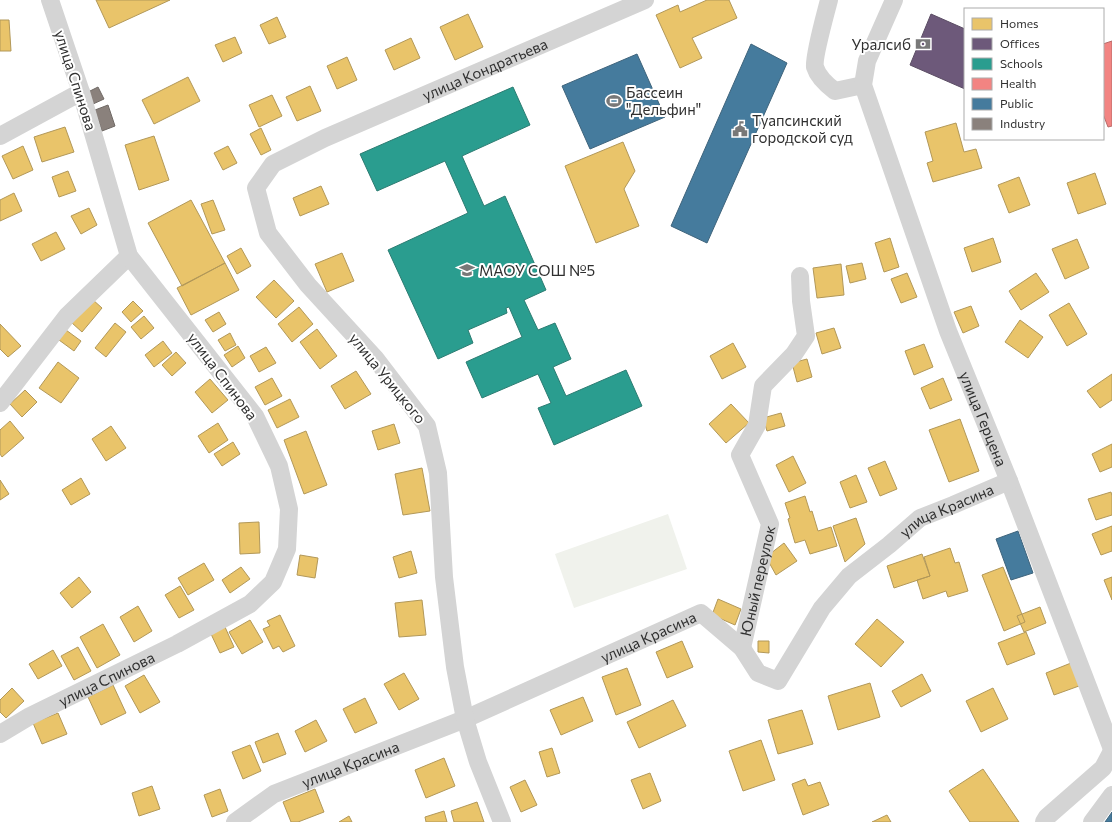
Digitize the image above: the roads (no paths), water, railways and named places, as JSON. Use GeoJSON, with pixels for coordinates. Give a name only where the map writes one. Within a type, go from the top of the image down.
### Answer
{"type":"FeatureCollection","features":[{"type":"Feature","properties":{"kind":"street","name":"улица Спинова"},"geometry":{"type":"LineString","coordinates":[[0,734],[30,716],[177,644],[250,604],[273,582],[287,549],[288,502],[279,466],[255,416],[129,256],[81,92],[50,0]]}},
{"type":"Feature","properties":{"kind":"street","name":"улица Кондратьева"},"geometry":{"type":"LineString","coordinates":[[325,138],[645,0]]}},
{"type":"Feature","properties":{"kind":"street"},"geometry":{"type":"LineString","coordinates":[[828,0],[817,49],[815,67],[825,84],[835,91],[863,85],[867,61],[894,0]]}},
{"type":"Feature","properties":{"kind":"street","name":"улица Герцена"},"geometry":{"type":"LineString","coordinates":[[863,85],[948,331],[1009,481],[1112,750],[1103,768],[1047,817],[1044,822]]}},
{"type":"Feature","properties":{"kind":"street"},"geometry":{"type":"LineString","coordinates":[[0,136],[81,92]]}},
{"type":"Feature","properties":{"kind":"street","name":"улица Урицкого"},"geometry":{"type":"LineString","coordinates":[[325,138],[273,164],[256,188],[268,233],[308,285],[375,358],[427,426],[438,473],[444,578],[454,667],[465,719],[478,762],[502,822]]}},
{"type":"Feature","properties":{"kind":"street"},"geometry":{"type":"LineString","coordinates":[[0,403],[67,316],[129,256]]}},
{"type":"Feature","properties":{"kind":"street","name":"Юный переулок"},"geometry":{"type":"LineString","coordinates":[[742,648],[770,524],[740,455],[756,424],[763,386],[794,354],[806,336],[801,301],[800,276]]}},
{"type":"Feature","properties":{"kind":"street","name":"улица Красина"},"geometry":{"type":"LineString","coordinates":[[235,822],[274,794],[465,719],[701,613],[742,648],[758,673],[778,681],[822,608],[849,576],[889,545],[920,518],[1009,481]]}},
{"type":"Feature","properties":{"kind":"street"},"geometry":{"type":"LineString","coordinates":[[1092,822],[1112,795]]}},
{"type":"Feature","properties":{"kind":"place","name":"Уралсиб"},"geometry":{"type":"Point","coordinates":[923,44]}},
{"type":"Feature","properties":{"kind":"place","name":"Бассеин \"Дельфин\""},"geometry":{"type":"Point","coordinates":[614,101]}},
{"type":"Feature","properties":{"kind":"place","name":"Туапсинский городской суд"},"geometry":{"type":"Point","coordinates":[740,129]}},
{"type":"Feature","properties":{"kind":"place","name":"МАОУ СОШ №5"},"geometry":{"type":"Point","coordinates":[467,270]}}]}
